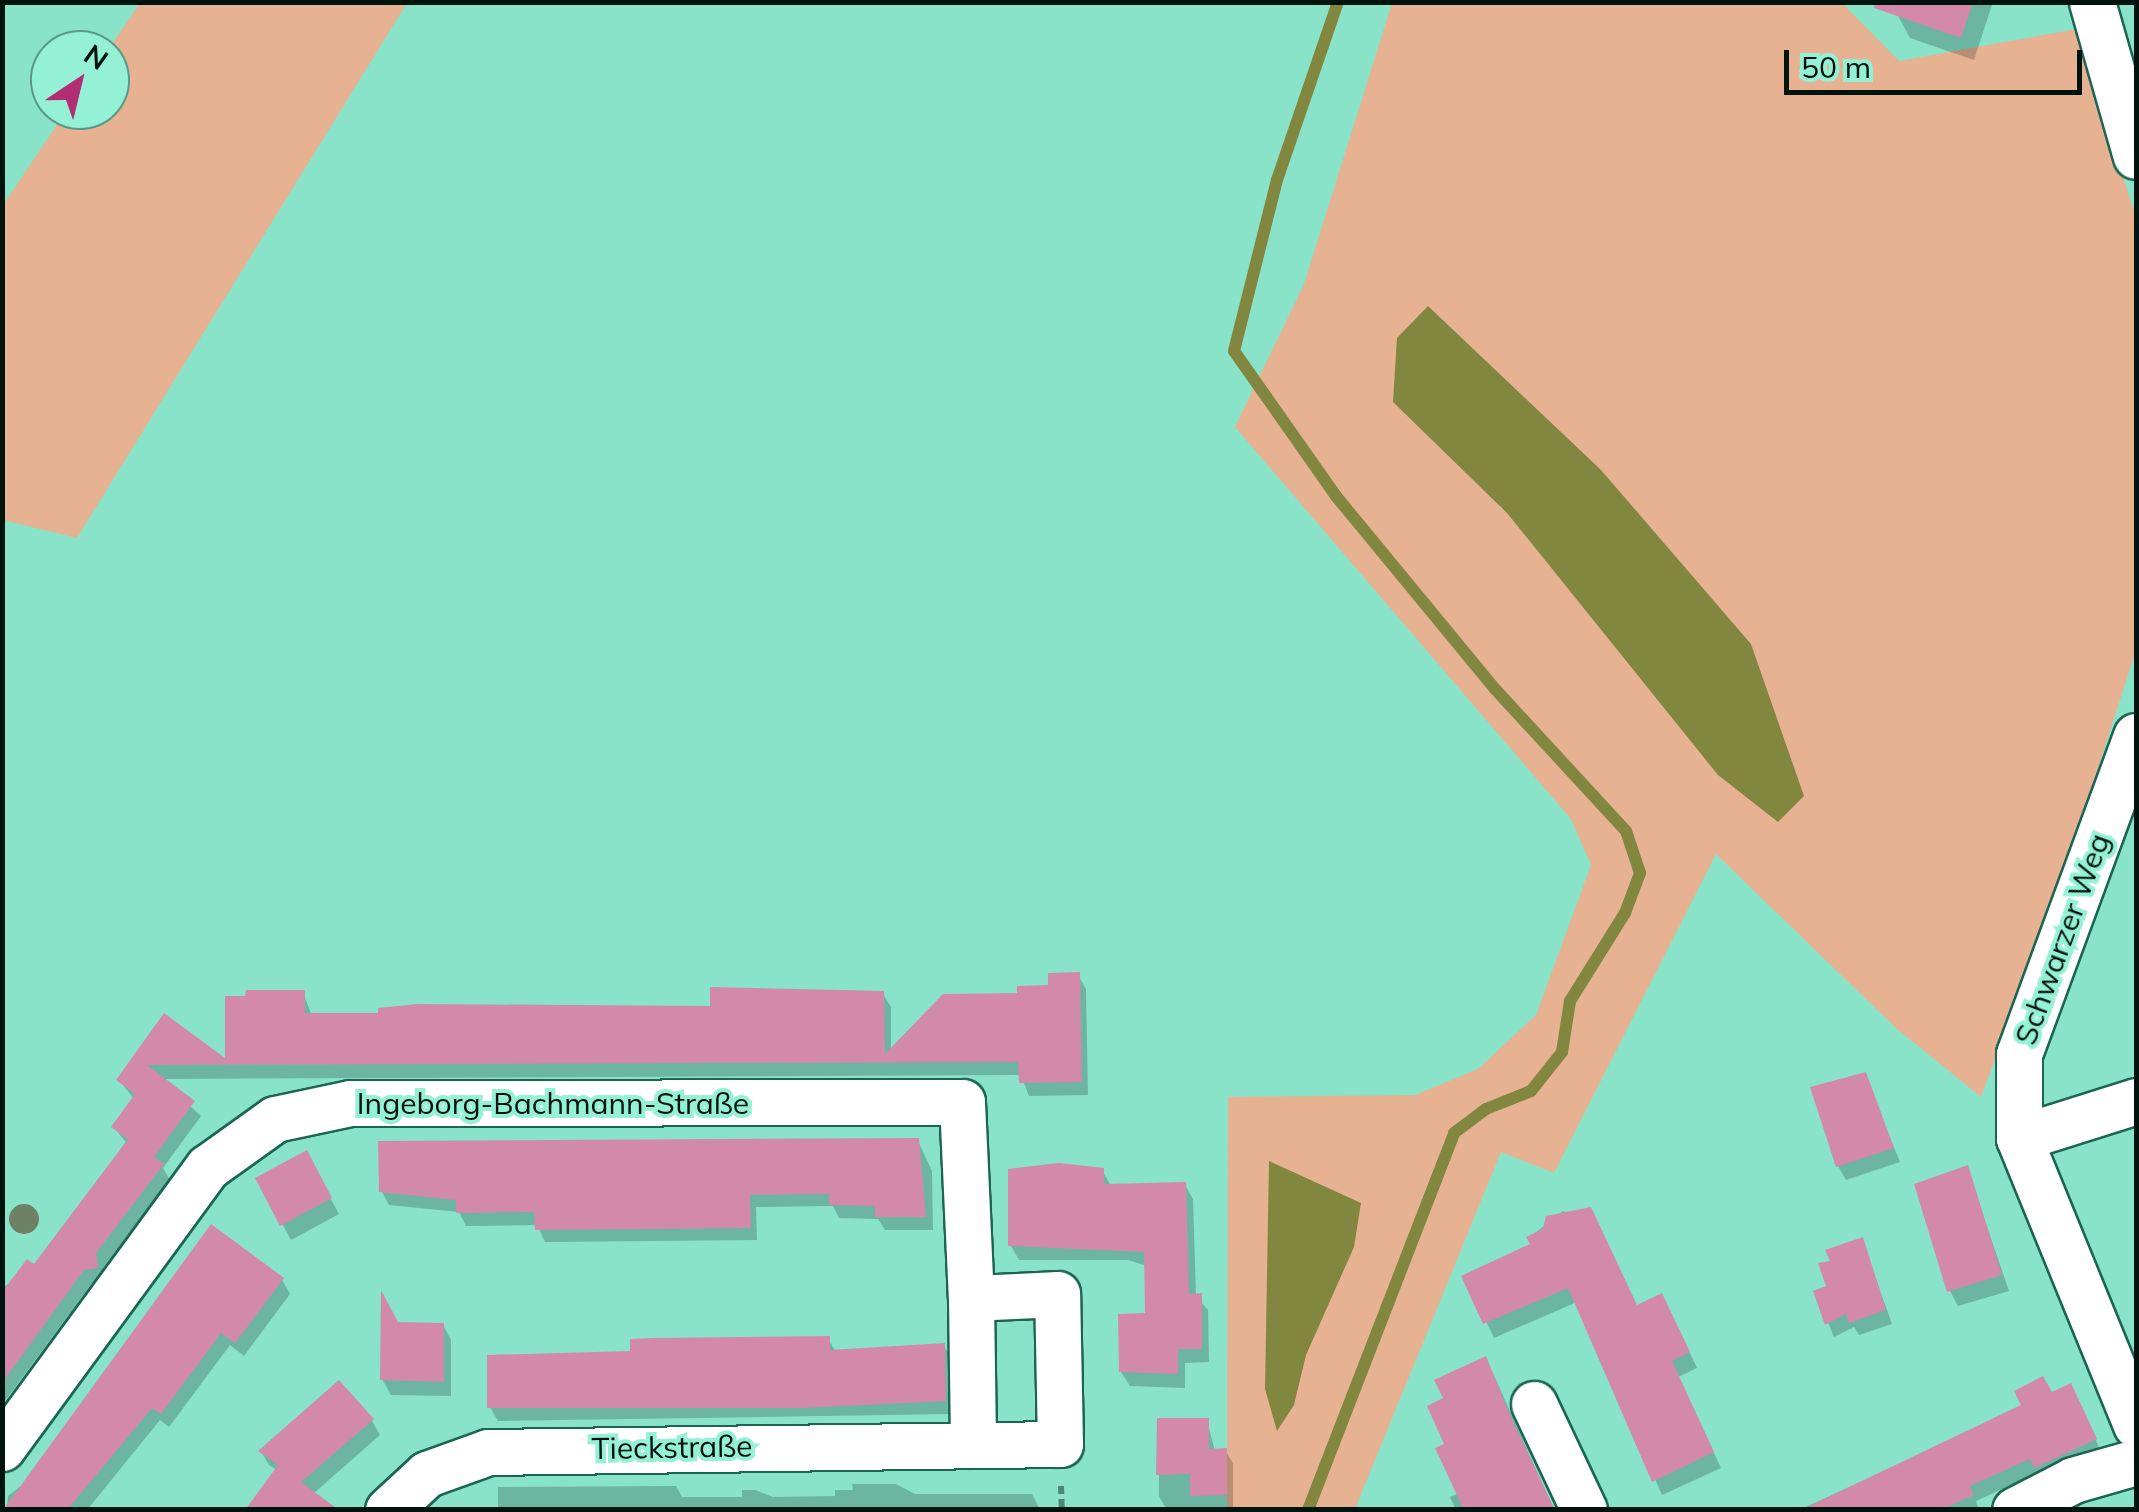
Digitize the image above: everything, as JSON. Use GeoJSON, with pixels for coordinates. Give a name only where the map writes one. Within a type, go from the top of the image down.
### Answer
{"type":"FeatureCollection","features":[{"type":"Feature","properties":{"kind":"street"},"geometry":{"type":"LineString","coordinates":[[2092,2],[2136,156]]}},
{"type":"Feature","properties":{"kind":"street","name":"Schwarzer Weg"},"geometry":{"type":"LineString","coordinates":[[2136,736],[2019,1054],[2019,1138],[2136,1425]]}},
{"type":"Feature","properties":{"kind":"street","name":"Ingeborg-Bachmann-Straße"},"geometry":{"type":"LineString","coordinates":[[2,1448],[208,1167],[275,1119],[350,1103],[962,1102],[971,1298]]}},
{"type":"Feature","properties":{"kind":"street"},"geometry":{"type":"LineString","coordinates":[[2019,1138],[2136,1102]]}},
{"type":"Feature","properties":{"kind":"street","name":"Tieckstraße"},"geometry":{"type":"LineString","coordinates":[[388,1510],[427,1474],[488,1452],[1060,1444],[1056,1294],[971,1298]]}},
{"type":"Feature","properties":{"kind":"street"},"geometry":{"type":"LineString","coordinates":[[971,1298],[973,1444]]}},
{"type":"Feature","properties":{"kind":"street"},"geometry":{"type":"LineString","coordinates":[[1534,1404],[1584,1510]]}},
{"type":"Feature","properties":{"kind":"street"},"geometry":{"type":"LineString","coordinates":[[2015,1510],[2074,1480],[2136,1462]]}},
{"type":"Feature","properties":{"kind":"shaded area"},"geometry":{"type":"Polygon","coordinates":[[[140,3],[407,3],[77,538],[3,520],[3,205],[54,130],[130,130],[130,30],[122,30],[140,3]]]}},
{"type":"Feature","properties":{"kind":"shaded area"},"geometry":{"type":"Polygon","coordinates":[[[1392,3],[1842,3],[1899,61],[2077,29],[2136,218],[2136,650],[2063,877],[1981,1097],[1897,1029],[1716,854],[1554,1173],[1501,1152],[1355,1509],[1227,1509],[1228,1097],[1415,1095],[1478,1069],[1536,1015],[1591,865],[1571,819],[1235,427],[1304,284],[1392,3]]]}},
{"type":"Feature","properties":{"kind":"shaded area"},"geometry":{"type":"Polygon","coordinates":[[[1428,306],[1601,470],[1751,644],[1804,796],[1778,822],[1718,775],[1507,513],[1393,402],[1397,338],[1428,306]]]}},
{"type":"Feature","properties":{"kind":"shaded area"},"geometry":{"type":"Polygon","coordinates":[[[1269,1161],[1361,1203],[1354,1247],[1306,1355],[1294,1405],[1277,1431],[1265,1389],[1269,1161]]]}},
{"type":"Feature","properties":{"kind":"building"},"geometry":{"type":"Polygon","coordinates":[[[1875,2],[1973,2],[1961,38],[1874,8],[1875,2]]]}},
{"type":"Feature","properties":{"kind":"building"},"geometry":{"type":"Polygon","coordinates":[[[1080,972],[1082,1082],[1019,1083],[1018,1062],[147,1065],[195,1101],[154,1157],[164,1164],[96,1253],[98,1268],[84,1270],[2,1383],[2,1292],[27,1259],[34,1264],[128,1139],[111,1127],[135,1094],[116,1080],[164,1013],[225,1058],[225,996],[245,996],[246,990],[305,990],[305,1013],[378,1013],[378,1008],[418,1004],[710,1006],[710,987],[884,991],[885,1054],[943,994],[1017,993],[1017,986],[1048,985],[1048,973],[1080,972]]]}},
{"type":"Feature","properties":{"kind":"building"},"geometry":{"type":"Polygon","coordinates":[[[1866,1072],[1894,1148],[1836,1167],[1810,1087],[1866,1072]]]}},
{"type":"Feature","properties":{"kind":"building"},"geometry":{"type":"Polygon","coordinates":[[[919,1138],[926,1217],[875,1217],[875,1206],[829,1205],[829,1194],[750,1195],[751,1228],[535,1230],[534,1212],[456,1213],[456,1200],[379,1192],[378,1141],[919,1138]]]}},
{"type":"Feature","properties":{"kind":"building"},"geometry":{"type":"Polygon","coordinates":[[[307,1150],[332,1198],[280,1226],[255,1178],[307,1150]]]}},
{"type":"Feature","properties":{"kind":"building"},"geometry":{"type":"Polygon","coordinates":[[[1059,1163],[1104,1168],[1104,1184],[1186,1182],[1189,1294],[1202,1293],[1202,1349],[1178,1349],[1178,1374],[1119,1372],[1118,1314],[1145,1313],[1144,1252],[1008,1246],[1008,1169],[1059,1163]]]}},
{"type":"Feature","properties":{"kind":"building"},"geometry":{"type":"Polygon","coordinates":[[[1968,1165],[2002,1275],[1947,1292],[1914,1184],[1968,1165]]]}},
{"type":"Feature","properties":{"kind":"building"},"geometry":{"type":"Polygon","coordinates":[[[1591,1207],[1637,1305],[1662,1293],[1690,1352],[1672,1361],[1714,1452],[1652,1482],[1568,1288],[1483,1324],[1461,1276],[1530,1244],[1526,1237],[1543,1229],[1546,1216],[1591,1207]]]}},
{"type":"Feature","properties":{"kind":"building"},"geometry":{"type":"Polygon","coordinates":[[[211,1224],[284,1278],[235,1343],[221,1333],[161,1414],[152,1408],[67,1510],[3,1510],[211,1224]]]}},
{"type":"Feature","properties":{"kind":"building"},"geometry":{"type":"Polygon","coordinates":[[[1863,1237],[1886,1310],[1849,1323],[1846,1314],[1825,1325],[1813,1291],[1826,1286],[1818,1263],[1830,1261],[1825,1250],[1863,1237]]]}},
{"type":"Feature","properties":{"kind":"building"},"geometry":{"type":"Polygon","coordinates":[[[381,1290],[398,1322],[444,1323],[444,1382],[380,1380],[381,1290]]]}},
{"type":"Feature","properties":{"kind":"building"},"geometry":{"type":"Polygon","coordinates":[[[830,1336],[830,1350],[945,1343],[946,1401],[802,1408],[487,1408],[487,1355],[630,1351],[630,1339],[830,1336]]]}},
{"type":"Feature","properties":{"kind":"building"},"geometry":{"type":"Polygon","coordinates":[[[1486,1356],[1555,1510],[1464,1510],[1435,1448],[1444,1444],[1427,1406],[1443,1398],[1434,1380],[1486,1356]]]}},
{"type":"Feature","properties":{"kind":"building"},"geometry":{"type":"Polygon","coordinates":[[[2043,1376],[2052,1392],[2071,1383],[2097,1439],[2034,1468],[2030,1459],[1970,1486],[1974,1495],[1941,1510],[1801,1510],[2021,1405],[2014,1391],[2043,1376]]]}},
{"type":"Feature","properties":{"kind":"building"},"geometry":{"type":"Polygon","coordinates":[[[339,1380],[374,1419],[301,1482],[339,1510],[245,1510],[278,1465],[258,1451],[339,1380]]]}},
{"type":"Feature","properties":{"kind":"building"},"geometry":{"type":"Polygon","coordinates":[[[1157,1418],[1209,1418],[1209,1449],[1227,1448],[1227,1495],[1190,1496],[1190,1474],[1156,1475],[1157,1418]]]}},
{"type":"Feature","properties":{"kind":"waterway"},"geometry":{"type":"LineString","coordinates":[[1308,1510],[1454,1133],[1486,1109],[1531,1091],[1562,1052],[1570,1001],[1625,913],[1640,873],[1626,831],[1495,689],[1336,496],[1234,351],[1277,180],[1338,2]]}}]}
